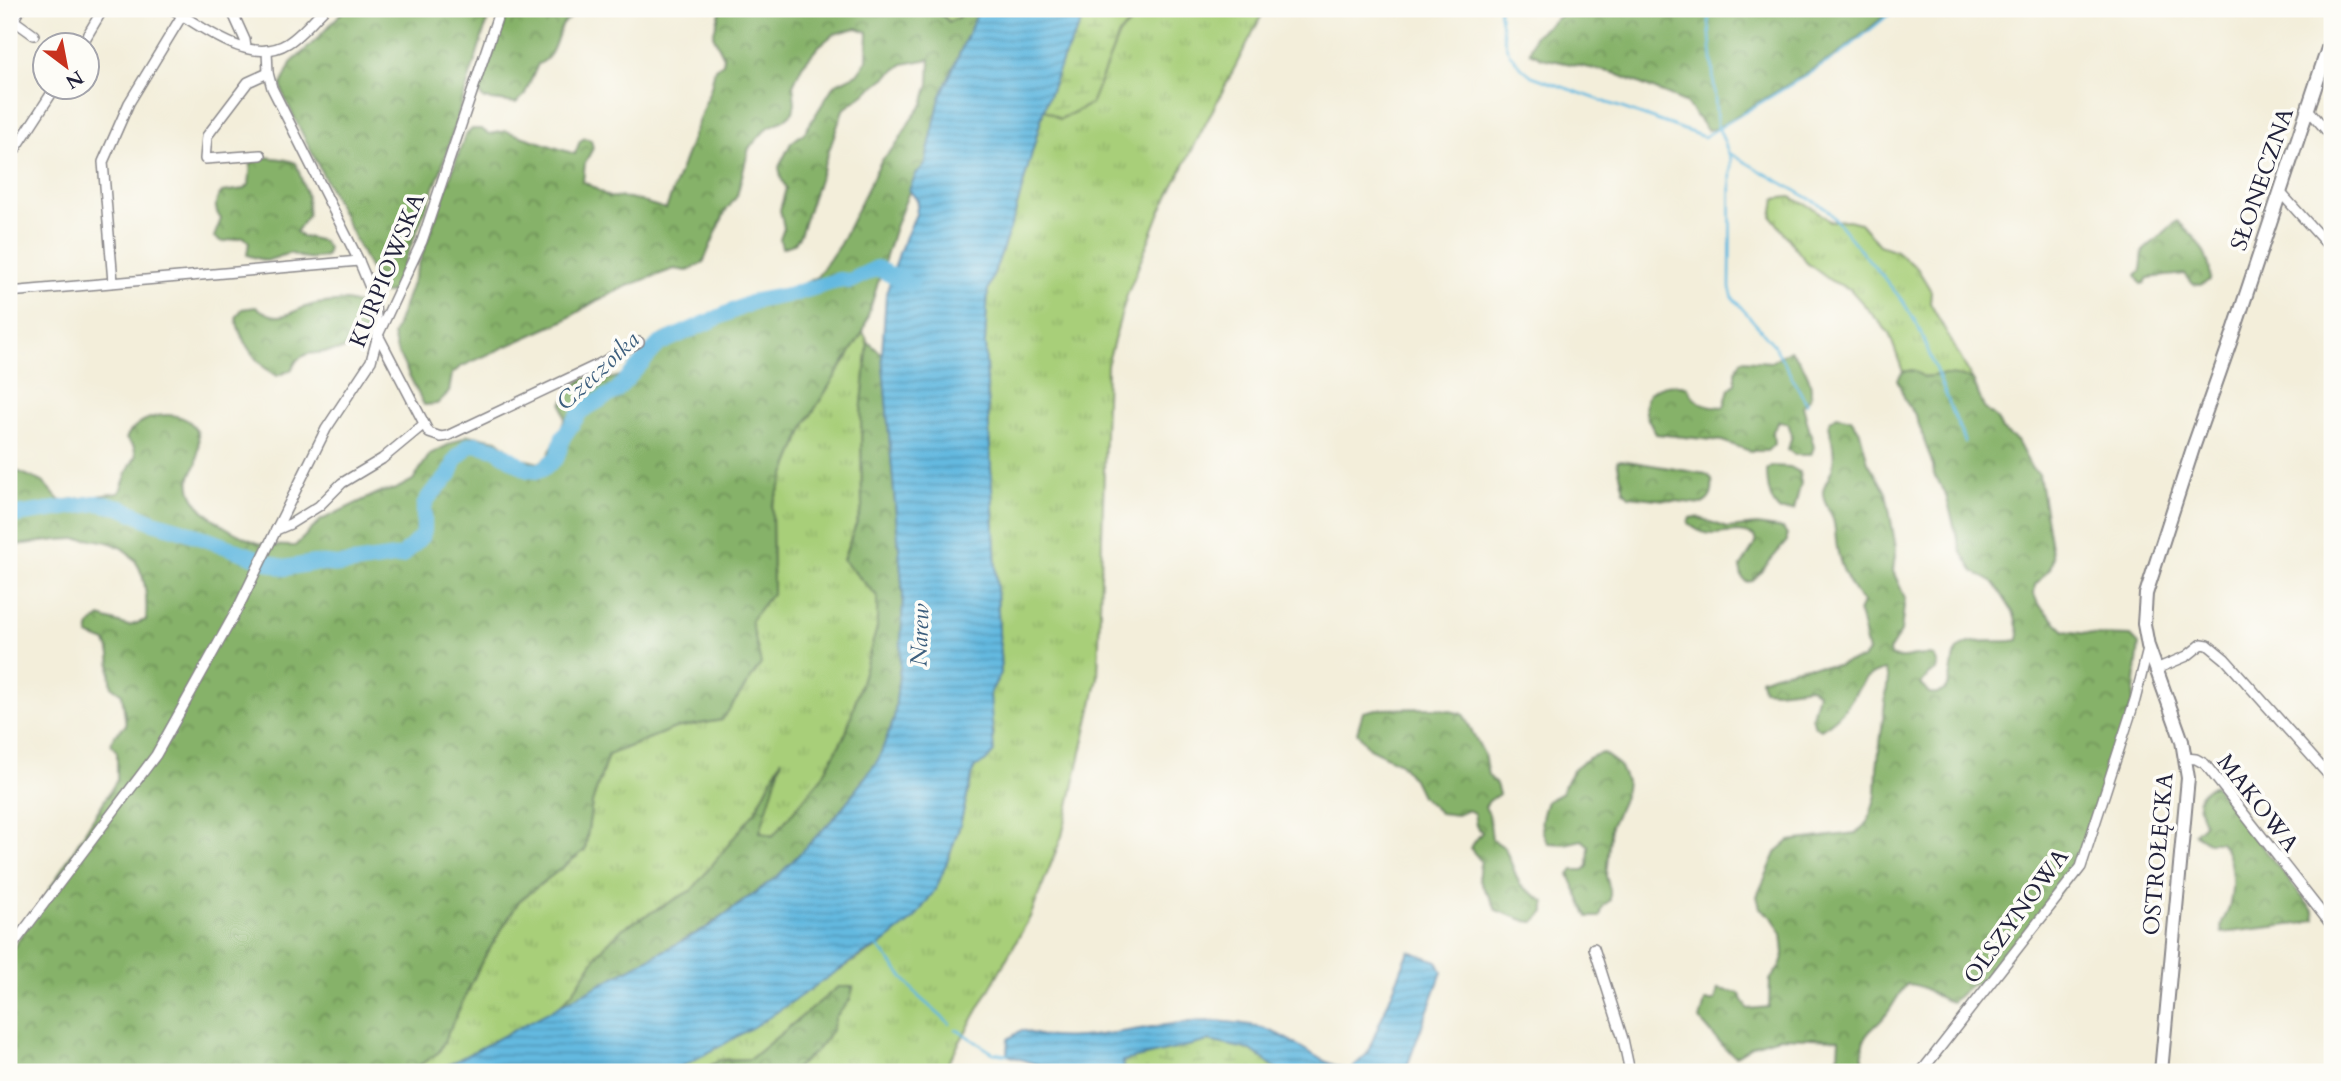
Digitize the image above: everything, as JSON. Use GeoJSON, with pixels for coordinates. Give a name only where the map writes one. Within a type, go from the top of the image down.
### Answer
{"type":"FeatureCollection","features":[{"type":"Feature","properties":{"kind":"street"},"geometry":{"type":"LineString","coordinates":[[20,9],[15,17],[16,22],[32,34]]}},
{"type":"Feature","properties":{"kind":"street"},"geometry":{"type":"LineString","coordinates":[[89,32],[103,9]]}},
{"type":"Feature","properties":{"kind":"street"},"geometry":{"type":"LineString","coordinates":[[172,9],[184,12],[227,41],[246,48],[267,50],[290,41],[324,9]]}},
{"type":"Feature","properties":{"kind":"street"},"geometry":{"type":"LineString","coordinates":[[231,9],[246,48]]}},
{"type":"Feature","properties":{"kind":"street","name":"KURPIOWSKA"},"geometry":{"type":"LineString","coordinates":[[9,950],[156,755],[262,561],[326,429],[371,361],[378,335],[422,241],[500,9]]}},
{"type":"Feature","properties":{"kind":"street"},"geometry":{"type":"LineString","coordinates":[[113,282],[103,168],[105,157],[129,103],[184,12]]}},
{"type":"Feature","properties":{"kind":"street","name":"SŁONECZNA"},"geometry":{"type":"LineString","coordinates":[[2148,646],[2144,624],[2146,594],[2332,36]]}},
{"type":"Feature","properties":{"kind":"street"},"geometry":{"type":"LineString","coordinates":[[267,50],[272,88],[359,261],[374,296],[378,335],[429,433],[447,436],[597,365],[639,342]]}},
{"type":"Feature","properties":{"kind":"street"},"geometry":{"type":"LineString","coordinates":[[261,155],[205,159],[206,136],[248,82],[268,73]]}},
{"type":"Feature","properties":{"kind":"street"},"geometry":{"type":"LineString","coordinates":[[9,159],[46,102]]}},
{"type":"Feature","properties":{"kind":"street"},"geometry":{"type":"LineString","coordinates":[[2308,109],[2332,137]]}},
{"type":"Feature","properties":{"kind":"street"},"geometry":{"type":"LineString","coordinates":[[2280,192],[2332,250]]}},
{"type":"Feature","properties":{"kind":"street"},"geometry":{"type":"LineString","coordinates":[[9,292],[359,261]]}},
{"type":"Feature","properties":{"kind":"street"},"geometry":{"type":"LineString","coordinates":[[276,530],[319,506],[342,483],[382,459],[423,425]]}},
{"type":"Feature","properties":{"kind":"street"},"geometry":{"type":"LineString","coordinates":[[2157,668],[2187,656],[2202,645],[2208,645],[2225,659],[2332,779]]}},
{"type":"Feature","properties":{"kind":"street","name":"OSTROŁĘCKA"},"geometry":{"type":"LineString","coordinates":[[2148,646],[2186,758],[2188,796],[2167,984],[2161,1072]]}},
{"type":"Feature","properties":{"kind":"street","name":"OLSZYNOWA"},"geometry":{"type":"LineString","coordinates":[[1922,1072],[2081,867],[2135,700],[2148,646]]}},
{"type":"Feature","properties":{"kind":"street","name":"MAKOWA"},"geometry":{"type":"LineString","coordinates":[[2186,758],[2205,764],[2332,926]]}},
{"type":"Feature","properties":{"kind":"street"},"geometry":{"type":"LineString","coordinates":[[1594,948],[1623,1039],[1630,1072]]}},
{"type":"Feature","properties":{"kind":"green space"},"geometry":{"type":"Polygon","coordinates":[[[345,9],[491,9],[440,173],[392,293],[382,293],[285,99],[281,85],[291,63],[345,9]]]}},
{"type":"Feature","properties":{"kind":"green space"},"geometry":{"type":"Polygon","coordinates":[[[510,9],[578,9],[562,26],[551,53],[538,64],[524,96],[516,103],[483,99],[479,92],[510,9]]]}},
{"type":"Feature","properties":{"kind":"green space"},"geometry":{"type":"Polygon","coordinates":[[[721,9],[856,9],[885,15],[889,9],[922,9],[936,12],[949,22],[959,17],[964,9],[979,9],[940,98],[925,165],[916,174],[894,230],[863,332],[806,423],[772,506],[773,592],[751,620],[761,664],[722,720],[675,728],[608,755],[592,803],[585,850],[519,901],[481,963],[439,1052],[409,1072],[9,1072],[9,955],[117,780],[117,752],[111,744],[114,736],[126,725],[122,694],[112,687],[110,654],[106,642],[88,635],[90,625],[100,617],[129,626],[146,620],[145,587],[137,564],[124,550],[106,542],[85,539],[9,546],[9,463],[17,471],[43,482],[60,501],[119,493],[136,457],[134,447],[126,439],[131,430],[149,418],[171,415],[181,417],[190,423],[198,434],[197,462],[190,477],[190,488],[203,509],[224,526],[258,543],[295,546],[321,520],[413,480],[430,454],[468,435],[497,440],[519,458],[539,463],[548,456],[565,419],[562,404],[571,389],[584,378],[609,379],[624,375],[661,335],[732,309],[746,298],[801,285],[817,277],[840,244],[881,161],[897,144],[923,104],[929,84],[930,59],[903,64],[843,110],[800,235],[794,244],[782,248],[780,239],[784,228],[780,210],[786,188],[779,167],[791,143],[805,132],[834,85],[857,74],[867,60],[868,32],[857,28],[834,34],[819,46],[802,66],[793,85],[793,112],[767,128],[749,148],[737,196],[725,212],[703,263],[687,271],[674,269],[627,286],[563,321],[460,367],[452,374],[449,392],[437,404],[424,405],[397,351],[393,336],[465,136],[472,129],[481,129],[489,134],[506,131],[575,154],[580,141],[585,138],[591,140],[593,148],[585,163],[583,181],[609,197],[630,198],[666,209],[711,87],[715,68],[723,63],[724,57],[713,35],[721,9]]]}},
{"type":"Feature","properties":{"kind":"green space"},"geometry":{"type":"Polygon","coordinates":[[[929,9],[964,9],[959,17],[949,22],[941,13],[929,9]]]}},
{"type":"Feature","properties":{"kind":"green space"},"geometry":{"type":"Polygon","coordinates":[[[1088,9],[1146,9],[1119,34],[1091,104],[1060,119],[1044,109],[1063,59],[1088,9]]]}},
{"type":"Feature","properties":{"kind":"green space"},"geometry":{"type":"Polygon","coordinates":[[[1146,9],[1265,9],[1160,212],[1126,298],[1107,365],[1098,678],[1062,836],[1030,917],[943,1072],[791,1072],[817,1050],[832,1030],[836,1016],[850,1000],[853,988],[838,987],[750,1059],[720,1060],[700,1072],[671,1072],[882,944],[949,857],[974,768],[986,761],[994,734],[990,693],[1001,673],[985,343],[988,290],[1015,214],[1044,109],[1060,119],[1091,104],[1119,34],[1146,9]]]}},
{"type":"Feature","properties":{"kind":"green space"},"geometry":{"type":"Polygon","coordinates":[[[1569,9],[1893,9],[1838,54],[1715,129],[1707,130],[1685,102],[1614,73],[1542,58],[1530,52],[1534,36],[1569,9]]]}},
{"type":"Feature","properties":{"kind":"green space"},"geometry":{"type":"Polygon","coordinates":[[[258,156],[296,163],[307,196],[308,215],[296,232],[301,236],[323,241],[328,248],[326,256],[308,258],[290,253],[266,261],[247,255],[249,242],[244,237],[222,242],[214,237],[221,219],[216,209],[217,199],[222,192],[244,189],[249,185],[251,160],[258,156]]]}},
{"type":"Feature","properties":{"kind":"green space"},"geometry":{"type":"Polygon","coordinates":[[[1790,197],[1815,209],[1829,221],[1849,220],[1860,223],[1879,245],[1896,251],[1917,268],[1931,291],[1930,303],[1973,380],[1948,375],[1924,377],[1912,370],[1903,372],[1889,333],[1850,289],[1831,281],[1807,263],[1772,217],[1775,199],[1790,197]]]}},
{"type":"Feature","properties":{"kind":"green space"},"geometry":{"type":"Polygon","coordinates":[[[2177,221],[2201,247],[2208,263],[2210,280],[2200,285],[2193,284],[2185,274],[2148,278],[2141,284],[2136,276],[2141,271],[2143,251],[2177,221]]]}},
{"type":"Feature","properties":{"kind":"green space"},"geometry":{"type":"Polygon","coordinates":[[[346,301],[363,305],[372,321],[373,334],[369,337],[358,332],[354,334],[343,350],[307,354],[297,360],[291,370],[277,376],[250,352],[236,318],[242,309],[256,307],[279,316],[316,304],[346,301]]]}},
{"type":"Feature","properties":{"kind":"green space"},"geometry":{"type":"Polygon","coordinates":[[[863,332],[868,342],[861,414],[862,508],[843,560],[877,596],[877,628],[846,733],[822,777],[773,836],[760,832],[779,764],[756,810],[692,890],[661,908],[598,954],[573,992],[559,1007],[435,1072],[409,1072],[439,1052],[481,963],[519,901],[585,850],[592,803],[608,755],[675,728],[722,720],[751,620],[773,592],[772,506],[806,423],[863,332]]]}},
{"type":"Feature","properties":{"kind":"green space"},"geometry":{"type":"Polygon","coordinates":[[[868,342],[882,354],[903,595],[900,667],[894,719],[878,760],[836,816],[778,876],[704,929],[559,1007],[573,992],[600,951],[623,928],[692,890],[756,810],[782,759],[760,832],[773,836],[822,777],[846,733],[877,628],[877,596],[843,560],[862,508],[861,414],[868,342]]]}},
{"type":"Feature","properties":{"kind":"green space"},"geometry":{"type":"Polygon","coordinates":[[[1790,350],[1809,378],[1810,397],[1803,406],[1814,447],[1811,455],[1796,455],[1788,450],[1792,435],[1788,423],[1779,421],[1773,431],[1774,444],[1767,451],[1750,451],[1722,441],[1656,434],[1646,413],[1646,404],[1652,391],[1665,385],[1681,385],[1688,387],[1698,401],[1724,407],[1729,389],[1735,384],[1735,371],[1742,360],[1771,362],[1790,350]]]}},
{"type":"Feature","properties":{"kind":"green space"},"geometry":{"type":"Polygon","coordinates":[[[1912,370],[1924,377],[1948,375],[1973,380],[1984,408],[1997,419],[2002,430],[2017,441],[2032,469],[2039,474],[2053,559],[2050,569],[2035,585],[2034,594],[2038,604],[2065,631],[2131,636],[2139,644],[2133,701],[2082,857],[2075,871],[1988,981],[1970,985],[1952,1002],[1907,984],[1883,1019],[1865,1038],[1862,1053],[1864,1064],[1875,1072],[1837,1072],[1839,1039],[1779,1037],[1756,1044],[1736,1056],[1725,1049],[1700,1020],[1705,1001],[1715,1001],[1718,989],[1739,993],[1748,1009],[1769,1007],[1770,980],[1780,966],[1784,954],[1782,934],[1772,917],[1760,908],[1757,896],[1777,851],[1789,841],[1856,833],[1868,822],[1876,795],[1888,678],[1885,670],[1866,679],[1841,714],[1821,729],[1815,727],[1812,717],[1818,693],[1810,687],[1763,690],[1761,679],[1807,666],[1838,666],[1863,659],[1868,652],[1859,612],[1863,602],[1843,570],[1833,520],[1823,497],[1834,460],[1829,422],[1837,416],[1851,419],[1860,432],[1868,462],[1886,492],[1896,548],[1893,571],[1905,598],[1901,632],[1889,651],[1890,656],[1934,656],[1938,665],[1936,671],[1929,674],[1921,684],[1929,693],[1938,693],[1948,684],[1955,654],[1964,645],[1978,641],[2018,640],[2014,614],[1995,584],[1974,572],[1961,551],[1945,492],[1934,475],[1916,416],[1906,402],[1897,379],[1903,372],[1912,370]]]}},
{"type":"Feature","properties":{"kind":"green space"},"geometry":{"type":"Polygon","coordinates":[[[1617,461],[1706,474],[1712,479],[1711,494],[1702,504],[1629,496],[1624,491],[1617,461]]]}},
{"type":"Feature","properties":{"kind":"green space"},"geometry":{"type":"Polygon","coordinates":[[[1771,466],[1790,467],[1799,472],[1801,483],[1794,510],[1780,511],[1773,503],[1767,475],[1767,469],[1771,466]]]}},
{"type":"Feature","properties":{"kind":"green space"},"geometry":{"type":"Polygon","coordinates":[[[1697,517],[1727,528],[1757,525],[1783,529],[1787,541],[1753,581],[1746,582],[1740,568],[1756,543],[1754,536],[1737,532],[1705,533],[1688,523],[1690,518],[1697,517]]]}},
{"type":"Feature","properties":{"kind":"green space"},"geometry":{"type":"Polygon","coordinates":[[[1437,708],[1463,714],[1484,754],[1488,775],[1496,784],[1499,794],[1485,807],[1489,814],[1492,839],[1505,848],[1520,885],[1545,902],[1545,912],[1534,922],[1496,910],[1483,887],[1479,877],[1481,861],[1470,848],[1482,832],[1476,826],[1474,813],[1468,810],[1457,815],[1440,813],[1421,796],[1413,779],[1400,763],[1369,748],[1357,732],[1363,712],[1376,709],[1437,708]]]}},
{"type":"Feature","properties":{"kind":"green space"},"geometry":{"type":"Polygon","coordinates":[[[1603,753],[1619,765],[1626,781],[1624,797],[1611,826],[1606,876],[1610,900],[1603,906],[1600,917],[1588,917],[1569,875],[1573,870],[1584,870],[1588,866],[1589,846],[1582,840],[1565,844],[1548,843],[1542,822],[1547,801],[1562,793],[1576,767],[1588,758],[1603,753]]]}},
{"type":"Feature","properties":{"kind":"green space"},"geometry":{"type":"Polygon","coordinates":[[[2214,785],[2314,912],[2315,919],[2306,923],[2222,933],[2221,926],[2232,891],[2228,856],[2220,842],[2208,842],[2194,833],[2204,824],[2198,806],[2199,796],[2214,785]]]}},
{"type":"Feature","properties":{"kind":"green space"},"geometry":{"type":"Polygon","coordinates":[[[838,987],[853,987],[850,1000],[836,1016],[832,1030],[817,1050],[791,1072],[700,1072],[720,1060],[750,1059],[838,987]]]}},
{"type":"Feature","properties":{"kind":"green space"},"geometry":{"type":"Polygon","coordinates":[[[1209,1041],[1251,1050],[1281,1072],[1124,1072],[1122,1061],[1209,1041]]]}},
{"type":"Feature","properties":{"kind":"water","name":"Narew"},"geometry":{"type":"Polygon","coordinates":[[[979,9],[1088,9],[1063,59],[1044,109],[1015,214],[988,290],[985,343],[1001,673],[990,693],[994,752],[974,768],[960,825],[937,887],[915,918],[882,944],[861,955],[768,1018],[671,1072],[435,1072],[707,928],[778,876],[836,816],[878,760],[894,719],[900,667],[903,595],[882,354],[886,294],[900,250],[916,214],[918,201],[909,190],[916,174],[925,165],[940,98],[979,9]]]}},
{"type":"Feature","properties":{"kind":"water"},"geometry":{"type":"Polygon","coordinates":[[[1409,951],[1437,961],[1442,972],[1405,1072],[1281,1072],[1251,1050],[1209,1041],[1123,1061],[1124,1072],[1062,1072],[1007,1055],[1008,1039],[1022,1030],[1043,1036],[1093,1036],[1202,1021],[1226,1022],[1268,1030],[1320,1059],[1350,1070],[1367,1054],[1409,951]]]}},
{"type":"Feature","properties":{"kind":"waterway"},"geometry":{"type":"LineString","coordinates":[[1499,9],[1506,47],[1515,61],[1532,76],[1704,137],[1838,56],[1896,9]]}},
{"type":"Feature","properties":{"kind":"waterway"},"geometry":{"type":"LineString","coordinates":[[1708,9],[1717,124],[1731,159],[1730,288],[1733,298],[1774,345],[1807,404]]}},
{"type":"Feature","properties":{"kind":"waterway"},"geometry":{"type":"LineString","coordinates":[[1731,154],[1826,208],[1902,300],[1918,326],[1965,442]]}},
{"type":"Feature","properties":{"kind":"waterway","name":"Czeczotka"},"geometry":{"type":"LineString","coordinates":[[9,516],[97,503],[120,507],[153,522],[284,568],[314,563],[339,565],[402,556],[422,536],[424,506],[428,498],[450,474],[456,459],[468,446],[475,444],[495,449],[528,470],[538,471],[545,468],[557,457],[563,437],[581,411],[616,391],[659,344],[755,301],[793,294],[839,280],[850,281],[877,268],[911,285]]}},
{"type":"Feature","properties":{"kind":"waterway"},"geometry":{"type":"LineString","coordinates":[[877,945],[919,997],[950,1024]]}},
{"type":"Feature","properties":{"kind":"waterway"},"geometry":{"type":"LineString","coordinates":[[956,1029],[993,1053],[1008,1055]]}}]}
